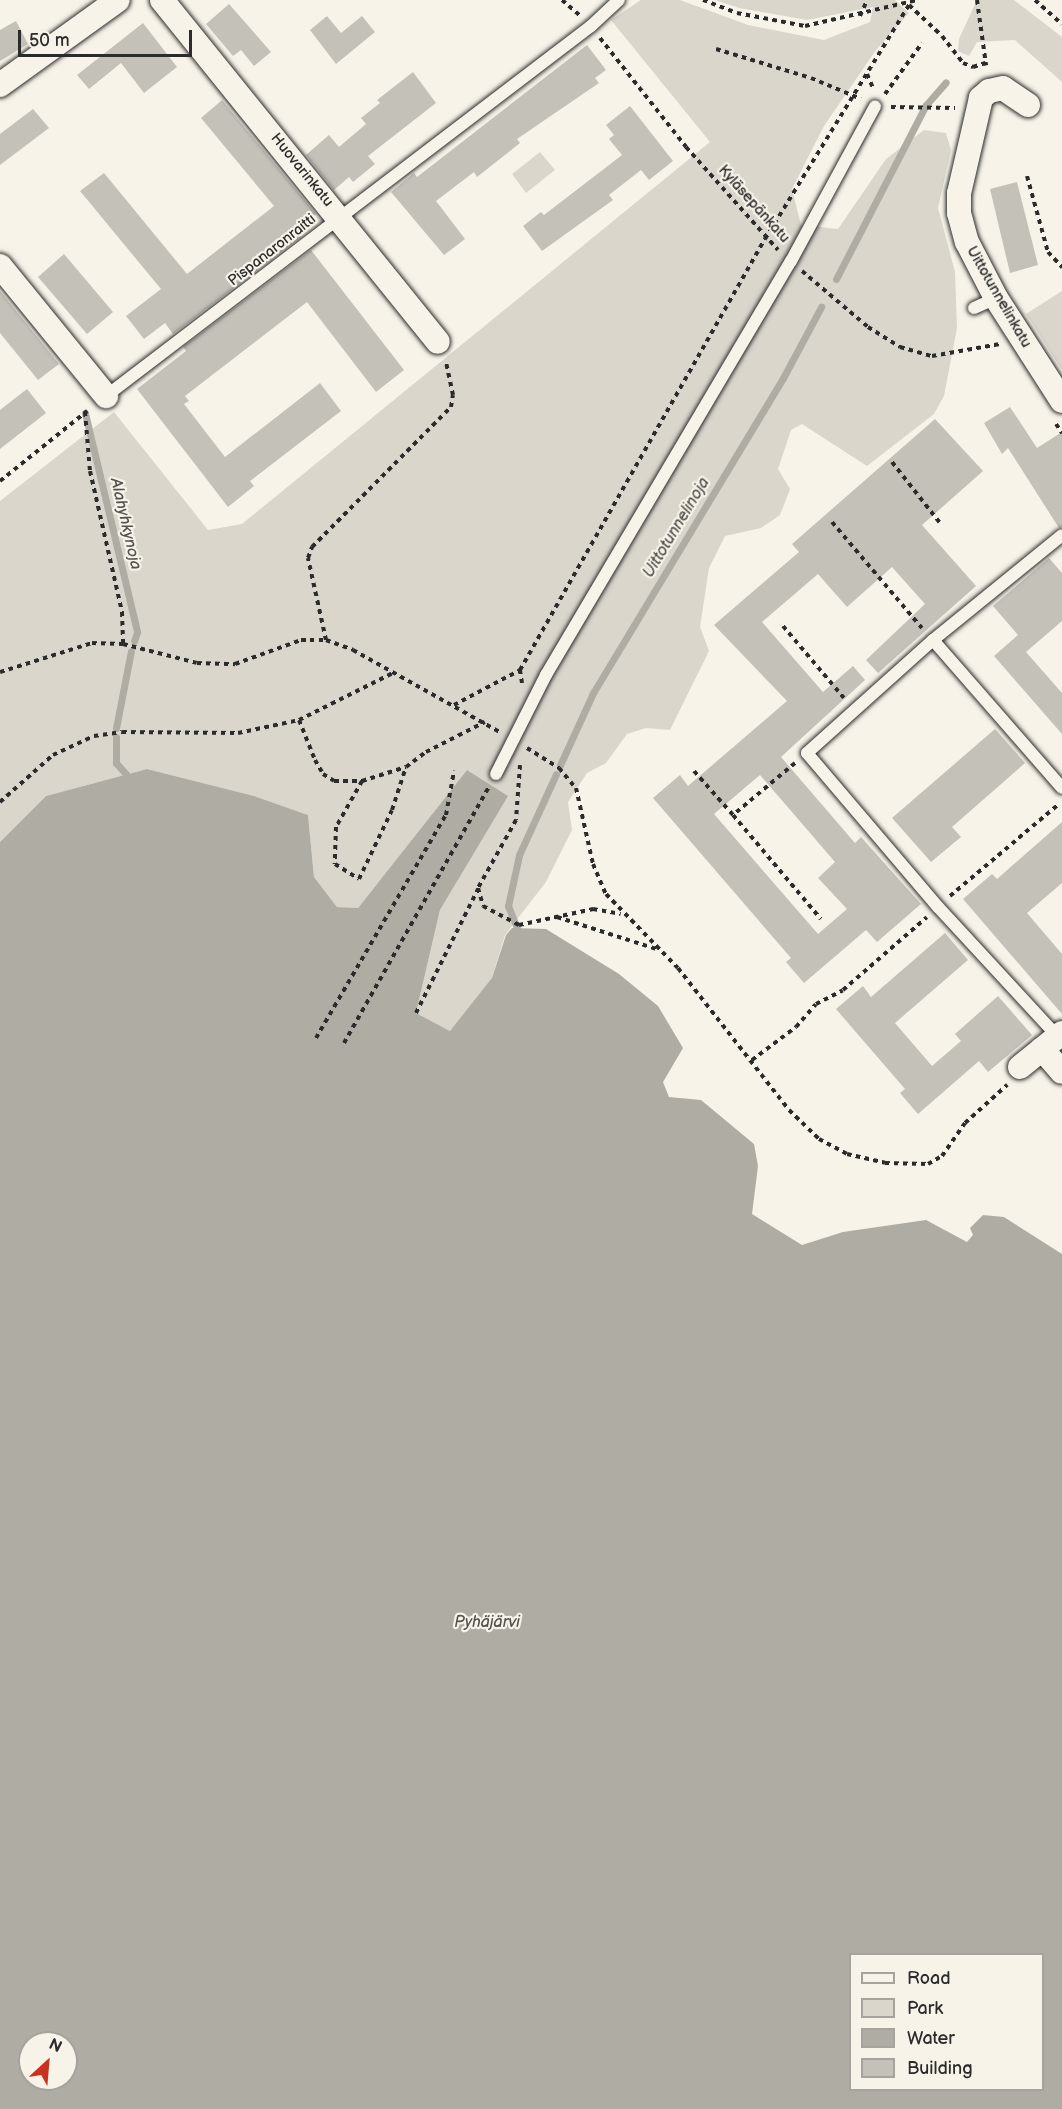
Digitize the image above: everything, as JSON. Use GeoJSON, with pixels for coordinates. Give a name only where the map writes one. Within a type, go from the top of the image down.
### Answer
{"type":"FeatureCollection","features":[{"type":"Feature","properties":{"kind":"street"},"geometry":{"type":"LineString","coordinates":[[0,85],[118,0]]}},
{"type":"Feature","properties":{"kind":"street","name":"Huovarinkatu"},"geometry":{"type":"LineString","coordinates":[[162,0],[340,216],[438,342]]}},
{"type":"Feature","properties":{"kind":"street"},"geometry":{"type":"LineString","coordinates":[[988,84],[1004,88],[1028,105]]}},
{"type":"Feature","properties":{"kind":"street","name":"Uittotunnelinkatu"},"geometry":{"type":"LineString","coordinates":[[988,84],[976,112],[958,193],[959,213],[967,242],[996,298],[1062,401]]}},
{"type":"Feature","properties":{"kind":"street"},"geometry":{"type":"LineString","coordinates":[[0,266],[106,396]]}},
{"type":"Feature","properties":{"kind":"street"},"geometry":{"type":"LineString","coordinates":[[1020,1067],[1054,1039],[1062,1072]]}},
{"type":"Feature","properties":{"kind":"lane","name":"Pispanaronraitti"},"geometry":{"type":"LineString","coordinates":[[106,396],[591,26],[619,0]]}},
{"type":"Feature","properties":{"kind":"lane"},"geometry":{"type":"LineString","coordinates":[[496,774],[512,738],[611,560],[791,261],[875,106]]}},
{"type":"Feature","properties":{"kind":"lane"},"geometry":{"type":"LineString","coordinates":[[974,308],[996,298]]}},
{"type":"Feature","properties":{"kind":"lane"},"geometry":{"type":"LineString","coordinates":[[1054,1039],[807,753],[933,640],[1062,535]]}},
{"type":"Feature","properties":{"kind":"lane"},"geometry":{"type":"LineString","coordinates":[[933,640],[1062,788]]}},
{"type":"Feature","properties":{"kind":"path"},"geometry":{"type":"LineString","coordinates":[[703,0],[737,13],[805,26],[909,5],[918,0]]}},
{"type":"Feature","properties":{"kind":"path"},"geometry":{"type":"LineString","coordinates":[[860,16],[867,0]]}},
{"type":"Feature","properties":{"kind":"path"},"geometry":{"type":"LineString","coordinates":[[977,0],[988,84]]}},
{"type":"Feature","properties":{"kind":"path"},"geometry":{"type":"LineString","coordinates":[[1037,1],[1062,24]]}},
{"type":"Feature","properties":{"kind":"path"},"geometry":{"type":"LineString","coordinates":[[909,5],[942,36],[963,63],[973,67],[985,63]]}},
{"type":"Feature","properties":{"kind":"path"},"geometry":{"type":"LineString","coordinates":[[453,705],[520,670],[765,239],[852,94],[909,5]]}},
{"type":"Feature","properties":{"kind":"path","name":"Kyläsepänkatu"},"geometry":{"type":"LineString","coordinates":[[591,26],[765,239],[868,327],[900,347],[932,356],[971,352],[1005,343]]}},
{"type":"Feature","properties":{"kind":"path"},"geometry":{"type":"LineString","coordinates":[[875,106],[922,43]]}},
{"type":"Feature","properties":{"kind":"path"},"geometry":{"type":"LineString","coordinates":[[716,49],[852,94]]}},
{"type":"Feature","properties":{"kind":"path"},"geometry":{"type":"LineString","coordinates":[[867,73],[871,86],[887,92]]}},
{"type":"Feature","properties":{"kind":"path"},"geometry":{"type":"LineString","coordinates":[[875,106],[926,105],[976,112]]}},
{"type":"Feature","properties":{"kind":"path"},"geometry":{"type":"LineString","coordinates":[[1027,176],[1048,252],[1062,267]]}},
{"type":"Feature","properties":{"kind":"path"},"geometry":{"type":"LineString","coordinates":[[326,640],[308,558],[312,547],[347,508],[451,407],[449,369],[438,342]]}},
{"type":"Feature","properties":{"kind":"path"},"geometry":{"type":"LineString","coordinates":[[0,480],[106,396]]}},
{"type":"Feature","properties":{"kind":"path"},"geometry":{"type":"LineString","coordinates":[[85,412],[90,471],[122,612],[123,644]]}},
{"type":"Feature","properties":{"kind":"path"},"geometry":{"type":"LineString","coordinates":[[892,462],[940,523]]}},
{"type":"Feature","properties":{"kind":"path"},"geometry":{"type":"LineString","coordinates":[[832,522],[933,640]]}},
{"type":"Feature","properties":{"kind":"path"},"geometry":{"type":"LineString","coordinates":[[783,626],[854,711]]}},
{"type":"Feature","properties":{"kind":"path"},"geometry":{"type":"LineString","coordinates":[[0,672],[92,643],[123,644],[197,663],[235,664],[301,640],[326,640],[395,672],[485,722],[559,768],[576,788],[593,864],[606,894],[622,915],[678,968],[789,1110],[819,1139],[847,1154],[907,1167],[928,1164],[942,1156],[965,1123],[1011,1081],[1020,1067]]}},
{"type":"Feature","properties":{"kind":"path"},"geometry":{"type":"LineString","coordinates":[[520,670],[534,753]]}},
{"type":"Feature","properties":{"kind":"path"},"geometry":{"type":"LineString","coordinates":[[0,802],[53,755],[94,736],[122,732],[238,734],[299,720],[395,672]]}},
{"type":"Feature","properties":{"kind":"path"},"geometry":{"type":"LineString","coordinates":[[299,720],[323,774],[334,781],[362,781],[406,766],[426,752],[485,722]]}},
{"type":"Feature","properties":{"kind":"path"},"geometry":{"type":"LineString","coordinates":[[416,1013],[478,888],[516,820],[522,768],[512,738]]}},
{"type":"Feature","properties":{"kind":"path"},"geometry":{"type":"LineString","coordinates":[[734,815],[807,753]]}},
{"type":"Feature","properties":{"kind":"path"},"geometry":{"type":"LineString","coordinates":[[362,781],[336,827],[335,864],[358,879],[392,810],[406,766]]}},
{"type":"Feature","properties":{"kind":"path"},"geometry":{"type":"LineString","coordinates":[[316,1038],[446,815],[454,771]]}},
{"type":"Feature","properties":{"kind":"path"},"geometry":{"type":"LineString","coordinates":[[694,771],[734,815],[820,919]]}},
{"type":"Feature","properties":{"kind":"path"},"geometry":{"type":"LineString","coordinates":[[344,1042],[496,774]]}},
{"type":"Feature","properties":{"kind":"path"},"geometry":{"type":"LineString","coordinates":[[752,1060],[796,1027],[816,1004],[843,990],[1062,802]]}},
{"type":"Feature","properties":{"kind":"path"},"geometry":{"type":"LineString","coordinates":[[478,888],[483,906],[519,925],[594,909],[622,915]]}},
{"type":"Feature","properties":{"kind":"path"},"geometry":{"type":"LineString","coordinates":[[557,917],[658,950]]}},
{"type":"Feature","properties":{"kind":"green space"},"geometry":{"type":"Polygon","coordinates":[[[641,0],[680,0],[748,25],[824,40],[870,22],[873,7],[807,20],[739,8],[715,0],[895,0],[909,13],[876,50],[824,126],[792,189],[801,225],[838,229],[886,159],[924,130],[946,133],[951,150],[938,208],[955,272],[957,328],[944,396],[934,414],[867,466],[802,424],[791,430],[778,469],[790,489],[780,515],[761,528],[725,536],[709,568],[700,627],[709,651],[670,730],[646,728],[627,734],[606,763],[587,773],[568,802],[572,830],[546,882],[505,935],[492,978],[478,1000],[450,1031],[416,1013],[440,910],[507,796],[467,770],[358,908],[337,907],[314,877],[308,815],[254,796],[147,769],[46,796],[0,842],[0,501],[114,412],[208,530],[242,524],[710,142],[611,20],[641,0]]]}},
{"type":"Feature","properties":{"kind":"green space"},"geometry":{"type":"Polygon","coordinates":[[[977,0],[1014,0],[1062,37],[1062,82],[1015,40],[977,42],[969,56],[958,51],[959,39],[977,0]]]}},
{"type":"Feature","properties":{"kind":"green space"},"geometry":{"type":"Polygon","coordinates":[[[540,152],[555,170],[526,193],[512,174],[540,152]]]}},
{"type":"Feature","properties":{"kind":"green space"},"geometry":{"type":"Polygon","coordinates":[[[1062,291],[1062,370],[1026,314],[1062,291]]]}},
{"type":"Feature","properties":{"kind":"water","name":"Pyhäjärvi"},"geometry":{"type":"Polygon","coordinates":[[[147,769],[254,796],[308,815],[314,877],[337,907],[358,908],[467,770],[508,796],[440,910],[416,1013],[450,1031],[492,978],[506,935],[512,928],[546,929],[619,974],[658,1006],[683,1048],[663,1082],[669,1097],[701,1100],[754,1144],[758,1166],[752,1214],[802,1245],[843,1232],[926,1220],[967,1242],[973,1235],[970,1228],[983,1215],[1004,1217],[1062,1254],[1062,2109],[0,2109],[0,842],[46,796],[147,769]]]}},
{"type":"Feature","properties":{"kind":"building"},"geometry":{"type":"Polygon","coordinates":[[[229,4],[271,52],[254,66],[241,50],[233,56],[206,24],[229,4]]]}},
{"type":"Feature","properties":{"kind":"building"},"geometry":{"type":"Polygon","coordinates":[[[327,16],[341,33],[362,16],[375,32],[336,64],[310,30],[327,16]]]}},
{"type":"Feature","properties":{"kind":"building"},"geometry":{"type":"Polygon","coordinates":[[[16,21],[28,44],[0,61],[0,30],[16,21]]]}},
{"type":"Feature","properties":{"kind":"building"},"geometry":{"type":"Polygon","coordinates":[[[143,23],[177,67],[144,93],[121,63],[89,89],[77,75],[143,23]]]}},
{"type":"Feature","properties":{"kind":"building"},"geometry":{"type":"Polygon","coordinates":[[[587,45],[606,70],[595,78],[599,83],[517,139],[520,143],[477,177],[474,172],[436,201],[465,239],[444,255],[391,192],[414,173],[417,177],[587,45]]]}},
{"type":"Feature","properties":{"kind":"building"},"geometry":{"type":"Polygon","coordinates":[[[413,72],[436,103],[368,156],[375,164],[353,182],[349,177],[334,190],[306,155],[329,135],[339,147],[366,124],[361,118],[380,103],[377,100],[413,72]]]}},
{"type":"Feature","properties":{"kind":"building"},"geometry":{"type":"Polygon","coordinates":[[[222,100],[316,214],[296,230],[301,237],[173,334],[165,323],[144,339],[126,316],[161,289],[80,191],[104,173],[187,274],[274,206],[201,118],[222,100]]]}},
{"type":"Feature","properties":{"kind":"building"},"geometry":{"type":"Polygon","coordinates":[[[630,106],[673,161],[649,180],[641,170],[609,195],[613,200],[542,251],[523,226],[541,212],[544,215],[622,155],[609,139],[614,135],[606,125],[630,106]]]}},
{"type":"Feature","properties":{"kind":"building"},"geometry":{"type":"Polygon","coordinates":[[[33,109],[49,128],[0,165],[0,134],[33,109]]]}},
{"type":"Feature","properties":{"kind":"building"},"geometry":{"type":"Polygon","coordinates":[[[1017,182],[1038,265],[1010,273],[990,189],[1017,182]]]}},
{"type":"Feature","properties":{"kind":"building"},"geometry":{"type":"Polygon","coordinates":[[[311,250],[404,370],[376,392],[307,302],[185,396],[189,401],[184,404],[225,457],[320,383],[341,411],[250,481],[254,486],[228,507],[137,389],[186,351],[183,347],[311,250]]]}},
{"type":"Feature","properties":{"kind":"building"},"geometry":{"type":"Polygon","coordinates":[[[64,254],[113,312],[87,334],[38,277],[64,254]]]}},
{"type":"Feature","properties":{"kind":"building"},"geometry":{"type":"Polygon","coordinates":[[[0,291],[59,364],[38,380],[0,333],[0,291]]]}},
{"type":"Feature","properties":{"kind":"building"},"geometry":{"type":"Polygon","coordinates":[[[27,389],[46,413],[0,449],[0,410],[27,389]]]}},
{"type":"Feature","properties":{"kind":"building"},"geometry":{"type":"Polygon","coordinates":[[[1010,407],[1037,448],[1062,432],[1062,527],[1059,528],[1008,448],[1002,454],[984,423],[1010,407]]]}},
{"type":"Feature","properties":{"kind":"building"},"geometry":{"type":"Polygon","coordinates":[[[935,419],[983,471],[922,525],[976,586],[878,673],[866,660],[925,604],[892,567],[847,607],[818,574],[762,622],[823,692],[853,666],[865,680],[781,757],[855,843],[861,837],[921,904],[877,942],[866,930],[804,983],[786,962],[791,958],[653,798],[680,775],[688,786],[787,701],[714,625],[799,552],[792,544],[935,419]],[[760,775],[714,814],[818,934],[847,909],[818,878],[835,862],[760,775]]]}},
{"type":"Feature","properties":{"kind":"building"},"geometry":{"type":"Polygon","coordinates":[[[1049,558],[1062,573],[1062,621],[1026,652],[1062,693],[1062,734],[994,656],[1018,635],[993,606],[1049,558]]]}},
{"type":"Feature","properties":{"kind":"building"},"geometry":{"type":"Polygon","coordinates":[[[995,729],[1025,763],[952,827],[961,837],[931,862],[892,818],[995,729]]]}},
{"type":"Feature","properties":{"kind":"building"},"geometry":{"type":"Polygon","coordinates":[[[1062,822],[1062,883],[1027,913],[1062,954],[1062,1014],[963,899],[992,874],[997,879],[1062,822]]]}},
{"type":"Feature","properties":{"kind":"building"},"geometry":{"type":"Polygon","coordinates":[[[945,933],[968,960],[895,1023],[932,1066],[961,1041],[955,1034],[998,996],[1032,1035],[988,1072],[979,1061],[918,1114],[900,1093],[905,1089],[836,1009],[863,986],[871,997],[945,933]]]}},
{"type":"Feature","properties":{"kind":"waterway","name":"Uittotunnelinoja"},"geometry":{"type":"LineString","coordinates":[[836,279],[926,105],[946,82]]}},
{"type":"Feature","properties":{"kind":"waterway","name":"Uittotunnelinoja"},"geometry":{"type":"LineString","coordinates":[[560,765],[593,693],[783,378],[821,307]]}},
{"type":"Feature","properties":{"kind":"waterway","name":"Alahyhkynoja"},"geometry":{"type":"LineString","coordinates":[[85,413],[137,632],[134,641]]}},
{"type":"Feature","properties":{"kind":"waterway","name":"Alahyhkynoja"},"geometry":{"type":"LineString","coordinates":[[116,728],[131,651]]}},
{"type":"Feature","properties":{"kind":"waterway","name":"Alahyhkynoja"},"geometry":{"type":"LineString","coordinates":[[116,737],[116,763],[126,774]]}},
{"type":"Feature","properties":{"kind":"waterway","name":"Uittotunnelinoja"},"geometry":{"type":"LineString","coordinates":[[517,928],[508,906],[519,855],[556,774]]}}]}
